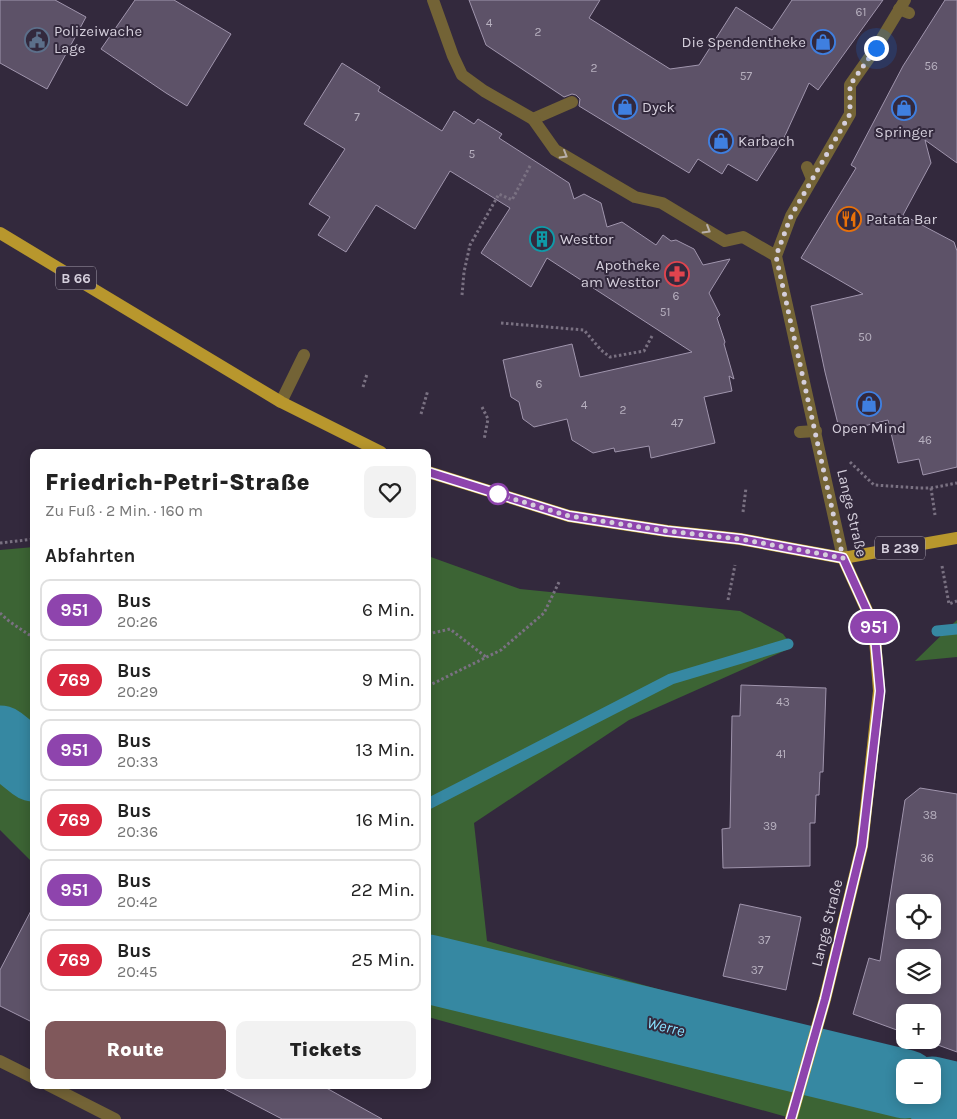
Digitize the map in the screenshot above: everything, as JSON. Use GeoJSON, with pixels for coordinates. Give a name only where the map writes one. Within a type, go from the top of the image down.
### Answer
{"type":"FeatureCollection","features":[{"type":"Feature","properties":{"kind":"main road","name":"B 66"},"geometry":{"type":"LineString","coordinates":[[0,233],[281,402],[375,449]]}},
{"type":"Feature","properties":{"kind":"main road"},"geometry":{"type":"LineString","coordinates":[[431,473],[569,516],[667,531],[740,539],[843,558]]}},
{"type":"Feature","properties":{"kind":"main road","name":"B 239"},"geometry":{"type":"LineString","coordinates":[[843,558],[957,538]]}},
{"type":"Feature","properties":{"kind":"main road","name":"Lange Straße"},"geometry":{"type":"LineString","coordinates":[[791,1119],[825,999],[862,846],[880,691],[874,626],[843,558]]}},
{"type":"Feature","properties":{"kind":"street"},"geometry":{"type":"LineString","coordinates":[[433,0],[453,56],[462,75],[484,91],[533,119],[555,150],[636,197],[662,203],[725,241],[744,237],[776,256],[791,216],[850,114],[850,85],[904,7]]}},
{"type":"Feature","properties":{"kind":"street"},"geometry":{"type":"LineString","coordinates":[[533,119],[572,102]]}},
{"type":"Feature","properties":{"kind":"street"},"geometry":{"type":"LineString","coordinates":[[807,167],[812,179]]}},
{"type":"Feature","properties":{"kind":"street","name":"Lange Straße"},"geometry":{"type":"LineString","coordinates":[[776,256],[843,558]]}},
{"type":"Feature","properties":{"kind":"street"},"geometry":{"type":"LineString","coordinates":[[281,402],[304,355]]}},
{"type":"Feature","properties":{"kind":"street"},"geometry":{"type":"LineString","coordinates":[[800,432],[816,431]]}},
{"type":"Feature","properties":{"kind":"street"},"geometry":{"type":"LineString","coordinates":[[0,1061],[30,1076]]}},
{"type":"Feature","properties":{"kind":"street"},"geometry":{"type":"LineString","coordinates":[[56,1089],[115,1119]]}},
{"type":"Feature","properties":{"kind":"path"},"geometry":{"type":"LineString","coordinates":[[462,295],[464,272],[470,245],[499,194],[512,200],[546,137]]}},
{"type":"Feature","properties":{"kind":"path"},"geometry":{"type":"LineString","coordinates":[[501,323],[584,330],[601,350],[610,357],[644,351],[652,336]]}},
{"type":"Feature","properties":{"kind":"path"},"geometry":{"type":"LineString","coordinates":[[363,387],[367,374]]}},
{"type":"Feature","properties":{"kind":"path"},"geometry":{"type":"LineString","coordinates":[[421,414],[428,390]]}},
{"type":"Feature","properties":{"kind":"path"},"geometry":{"type":"LineString","coordinates":[[482,407],[488,419],[484,440]]}},
{"type":"Feature","properties":{"kind":"path"},"geometry":{"type":"LineString","coordinates":[[821,454],[841,453],[874,485],[931,488],[957,483]]}},
{"type":"Feature","properties":{"kind":"path"},"geometry":{"type":"LineString","coordinates":[[0,543],[30,539]]}},
{"type":"Feature","properties":{"kind":"path"},"geometry":{"type":"LineString","coordinates":[[431,685],[501,650],[544,613],[560,580]]}},
{"type":"Feature","properties":{"kind":"path"},"geometry":{"type":"LineString","coordinates":[[949,604],[957,601]]}},
{"type":"Feature","properties":{"kind":"path"},"geometry":{"type":"LineString","coordinates":[[0,613],[30,635]]}},
{"type":"Feature","properties":{"kind":"path"},"geometry":{"type":"LineString","coordinates":[[431,633],[450,629],[487,657]]}},
{"type":"Feature","properties":{"kind":"green space"},"geometry":{"type":"Polygon","coordinates":[[[30,547],[30,860],[0,830],[0,550],[30,547]]]}},
{"type":"Feature","properties":{"kind":"green space"},"geometry":{"type":"Polygon","coordinates":[[[431,557],[520,589],[740,611],[783,634],[793,647],[629,720],[474,823],[487,941],[907,1059],[896,1059],[896,1104],[941,1104],[941,1069],[957,1073],[957,1119],[794,1119],[431,1018],[431,557]]]}},
{"type":"Feature","properties":{"kind":"green space"},"geometry":{"type":"Polygon","coordinates":[[[957,620],[957,657],[915,661],[957,620]]]}},
{"type":"Feature","properties":{"kind":"building","name":"Polizeiwache Lage"},"geometry":{"type":"Polygon","coordinates":[[[0,0],[55,0],[86,17],[47,89],[0,63],[0,0]]]}},
{"type":"Feature","properties":{"kind":"building"},"geometry":{"type":"Polygon","coordinates":[[[135,0],[174,0],[231,34],[187,106],[101,49],[135,0]]]}},
{"type":"Feature","properties":{"kind":"building"},"geometry":{"type":"Polygon","coordinates":[[[469,0],[600,0],[589,18],[670,69],[699,65],[736,7],[772,30],[792,0],[883,0],[818,90],[809,83],[783,140],[757,181],[728,164],[722,174],[698,159],[689,173],[579,106],[580,99],[576,95],[572,94],[564,97],[486,45],[469,0]]]}},
{"type":"Feature","properties":{"kind":"building"},"geometry":{"type":"Polygon","coordinates":[[[945,0],[957,0],[957,163],[925,140],[931,163],[903,215],[954,242],[957,251],[957,467],[923,475],[919,459],[898,463],[888,420],[840,432],[811,306],[863,294],[801,258],[856,168],[851,165],[903,66],[945,0]]]}},
{"type":"Feature","properties":{"kind":"building"},"geometry":{"type":"Polygon","coordinates":[[[342,63],[380,87],[378,91],[442,131],[454,111],[474,124],[478,119],[502,134],[499,138],[569,183],[574,199],[584,194],[601,203],[607,227],[622,222],[656,245],[663,235],[671,241],[676,240],[694,249],[703,265],[730,259],[709,293],[720,315],[717,318],[734,379],[729,376],[732,391],[704,397],[715,443],[651,458],[649,446],[615,452],[614,448],[593,453],[572,440],[567,419],[534,427],[523,419],[519,402],[511,397],[503,360],[572,344],[580,377],[692,352],[547,258],[531,287],[481,253],[510,208],[450,171],[415,229],[376,205],[346,252],[318,235],[330,217],[309,204],[345,149],[304,124],[342,63]]]}},
{"type":"Feature","properties":{"kind":"building"},"geometry":{"type":"Polygon","coordinates":[[[741,685],[826,688],[823,772],[820,772],[819,795],[816,795],[815,823],[810,823],[810,866],[723,868],[722,829],[730,828],[732,716],[740,716],[741,685]]]}},
{"type":"Feature","properties":{"kind":"building"},"geometry":{"type":"Polygon","coordinates":[[[920,788],[957,794],[957,1052],[941,1046],[941,1004],[896,1004],[896,1030],[853,1014],[869,958],[880,961],[905,800],[920,788]]]}},
{"type":"Feature","properties":{"kind":"building"},"geometry":{"type":"Polygon","coordinates":[[[740,904],[801,917],[786,990],[723,976],[740,904]]]}},
{"type":"Feature","properties":{"kind":"building"},"geometry":{"type":"Polygon","coordinates":[[[30,913],[30,1021],[0,1006],[0,970],[30,913]]]}},
{"type":"Feature","properties":{"kind":"building"},"geometry":{"type":"Polygon","coordinates":[[[225,1089],[328,1089],[382,1119],[282,1119],[225,1089]]]}},
{"type":"Feature","properties":{"kind":"waterway"},"geometry":{"type":"LineString","coordinates":[[937,631],[957,629]]}},
{"type":"Feature","properties":{"kind":"waterway"},"geometry":{"type":"LineString","coordinates":[[431,802],[671,679],[788,644]]}},
{"type":"Feature","properties":{"kind":"waterway","name":"Werre"},"geometry":{"type":"LineString","coordinates":[[0,740],[30,764]]}},
{"type":"Feature","properties":{"kind":"waterway","name":"Werre"},"geometry":{"type":"LineString","coordinates":[[431,970],[896,1082]]}},
{"type":"Feature","properties":{"kind":"waterway","name":"Werre"},"geometry":{"type":"LineString","coordinates":[[941,1093],[957,1097]]}},
{"type":"Feature","properties":{"kind":"bus line","name":"951"},"geometry":{"type":"LineString","coordinates":[[431,473],[569,516],[667,531],[740,539],[843,558],[874,626],[880,691],[862,846],[825,999],[791,1119]]}},
{"type":"Feature","properties":{"kind":"place","name":"Polizeiwache Lage"},"geometry":{"type":"Point","coordinates":[37,40]}},
{"type":"Feature","properties":{"kind":"place","name":"Die Spendentheke"},"geometry":{"type":"Point","coordinates":[823,42]}},
{"type":"Feature","properties":{"kind":"place","name":"Dyck"},"geometry":{"type":"Point","coordinates":[625,107]}},
{"type":"Feature","properties":{"kind":"place","name":"Springer"},"geometry":{"type":"Point","coordinates":[904,108]}},
{"type":"Feature","properties":{"kind":"place","name":"Karbach"},"geometry":{"type":"Point","coordinates":[721,141]}},
{"type":"Feature","properties":{"kind":"place","name":"Patata Bar"},"geometry":{"type":"Point","coordinates":[849,219]}},
{"type":"Feature","properties":{"kind":"place","name":"Westtor"},"geometry":{"type":"Point","coordinates":[542,239]}},
{"type":"Feature","properties":{"kind":"place","name":"Apotheke am Westtor"},"geometry":{"type":"Point","coordinates":[677,274]}},
{"type":"Feature","properties":{"kind":"place","name":"Open Mind"},"geometry":{"type":"Point","coordinates":[869,404]}},
{"type":"Feature","properties":{"kind":"route"},"geometry":{"type":"LineString","coordinates":[[498,494],[494,493],[569,516],[667,531],[740,539],[843,558],[776,256],[791,216],[850,114],[850,85],[876,48]]}}]}
